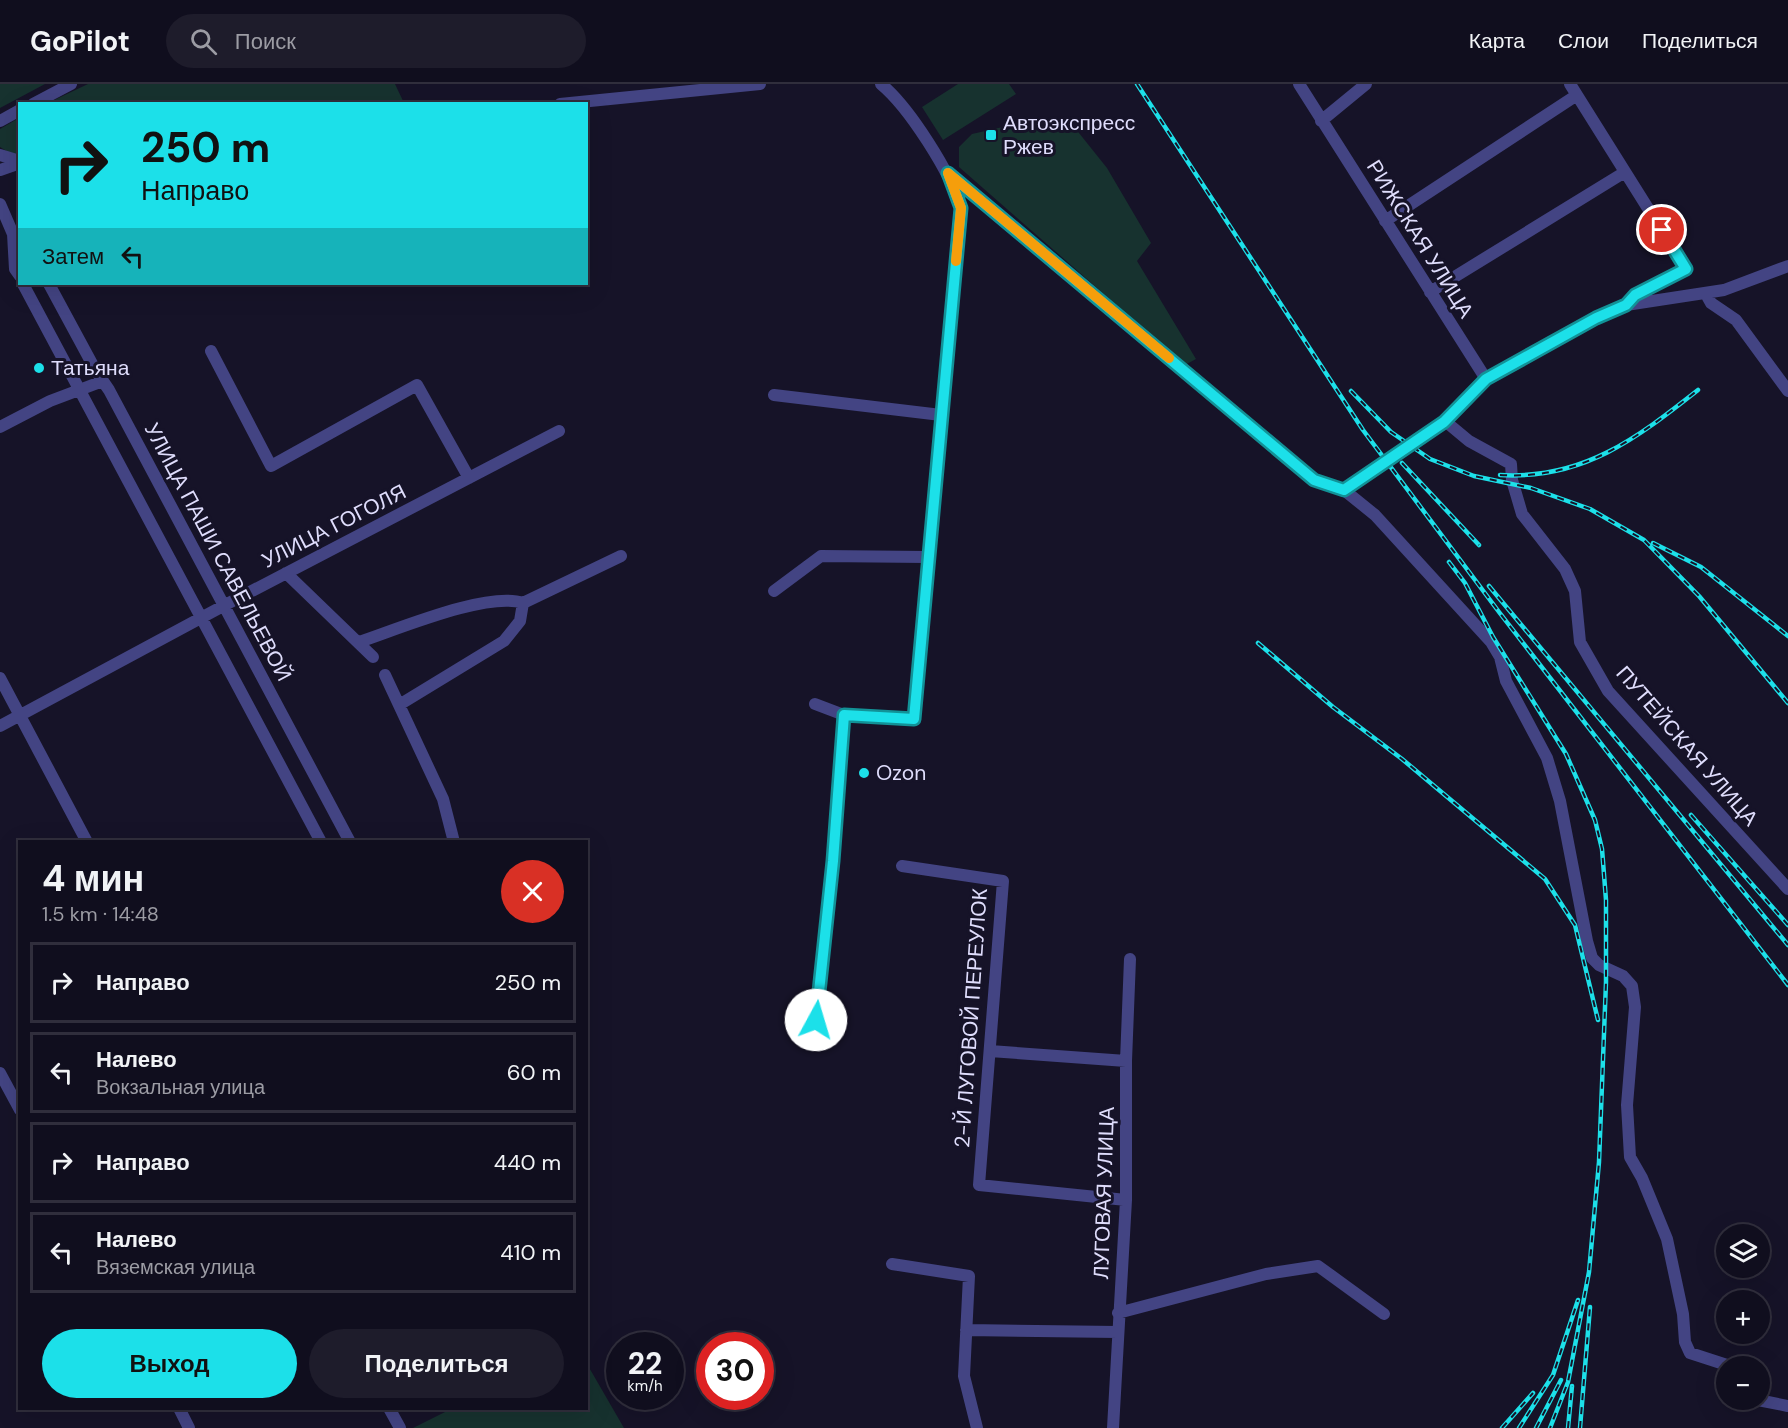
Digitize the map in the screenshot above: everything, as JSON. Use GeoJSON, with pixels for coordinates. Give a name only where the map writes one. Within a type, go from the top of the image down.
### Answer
{"type":"FeatureCollection","features":[{"type":"Feature","properties":{"kind":"street"},"geometry":{"type":"LineString","coordinates":[[37,102],[71,84]]}},
{"type":"Feature","properties":{"kind":"street"},"geometry":{"type":"LineString","coordinates":[[580,102],[760,84]]}},
{"type":"Feature","properties":{"kind":"street"},"geometry":{"type":"LineString","coordinates":[[815,704],[844,715],[914,719],[927,557],[961,208],[948,173],[891,89],[881,84]]}},
{"type":"Feature","properties":{"kind":"street","name":"РИЖСКАЯ УЛИЦА"},"geometry":{"type":"LineString","coordinates":[[1299,84],[1486,379]]}},
{"type":"Feature","properties":{"kind":"street"},"geometry":{"type":"LineString","coordinates":[[1321,121],[1366,84]]}},
{"type":"Feature","properties":{"kind":"street"},"geometry":{"type":"LineString","coordinates":[[1385,221],[1573,89],[1686,269],[1635,295],[1626,305]]}},
{"type":"Feature","properties":{"kind":"street"},"geometry":{"type":"LineString","coordinates":[[0,121],[18,112]]}},
{"type":"Feature","properties":{"kind":"street"},"geometry":{"type":"LineString","coordinates":[[0,155],[18,161]]}},
{"type":"Feature","properties":{"kind":"street"},"geometry":{"type":"LineString","coordinates":[[0,170],[18,163]]}},
{"type":"Feature","properties":{"kind":"street"},"geometry":{"type":"LineString","coordinates":[[1430,292],[1626,172]]}},
{"type":"Feature","properties":{"kind":"street"},"geometry":{"type":"LineString","coordinates":[[948,173],[1314,480],[1344,490],[1375,515],[1491,642],[1500,657],[1506,681],[1547,758],[1560,801],[1592,958],[1606,969],[1623,976],[1632,986],[1635,1007],[1626,1105],[1630,1157],[1642,1178],[1666,1239],[1683,1314],[1685,1342],[1690,1353],[1716,1361]]}},
{"type":"Feature","properties":{"kind":"street"},"geometry":{"type":"LineString","coordinates":[[0,204],[16,237],[15,268],[18,273]]}},
{"type":"Feature","properties":{"kind":"street"},"geometry":{"type":"LineString","coordinates":[[1344,490],[1444,422],[1486,379],[1596,318],[1626,305],[1724,290],[1788,266]]}},
{"type":"Feature","properties":{"kind":"street"},"geometry":{"type":"LineString","coordinates":[[24,285],[320,840]]}},
{"type":"Feature","properties":{"kind":"street","name":"УЛИЦА ПАШИ САВЕЛЬЕВОЙ"},"geometry":{"type":"LineString","coordinates":[[50,285],[225,605],[349,840]]}},
{"type":"Feature","properties":{"kind":"street"},"geometry":{"type":"LineString","coordinates":[[1706,294],[1711,303],[1736,320],[1788,392]]}},
{"type":"Feature","properties":{"kind":"street"},"geometry":{"type":"LineString","coordinates":[[211,351],[271,466],[417,385],[469,478]]}},
{"type":"Feature","properties":{"kind":"street"},"geometry":{"type":"LineString","coordinates":[[0,427],[50,401],[103,381]]}},
{"type":"Feature","properties":{"kind":"street"},"geometry":{"type":"LineString","coordinates":[[774,395],[941,415]]}},
{"type":"Feature","properties":{"kind":"street","name":"ПУТЕЙСКАЯ УЛИЦА"},"geometry":{"type":"LineString","coordinates":[[1444,422],[1469,441],[1511,464],[1512,480],[1522,514],[1565,569],[1575,591],[1580,642],[1608,691],[1788,889]]}},
{"type":"Feature","properties":{"kind":"street","name":"УЛИЦА ГОГОЛЯ"},"geometry":{"type":"LineString","coordinates":[[0,726],[225,605],[559,431]]}},
{"type":"Feature","properties":{"kind":"street"},"geometry":{"type":"LineString","coordinates":[[359,642],[466,607],[512,599],[523,603],[621,556]]}},
{"type":"Feature","properties":{"kind":"street"},"geometry":{"type":"LineString","coordinates":[[774,591],[821,556],[927,557]]}},
{"type":"Feature","properties":{"kind":"street"},"geometry":{"type":"LineString","coordinates":[[286,573],[373,657]]}},
{"type":"Feature","properties":{"kind":"street"},"geometry":{"type":"LineString","coordinates":[[399,705],[504,641],[520,621],[523,603]]}},
{"type":"Feature","properties":{"kind":"street"},"geometry":{"type":"LineString","coordinates":[[385,675],[443,799],[453,840]]}},
{"type":"Feature","properties":{"kind":"street"},"geometry":{"type":"LineString","coordinates":[[0,678],[86,840]]}},
{"type":"Feature","properties":{"kind":"street"},"geometry":{"type":"LineString","coordinates":[[816,1020],[833,861],[844,715]]}},
{"type":"Feature","properties":{"kind":"street","name":"2-Й ЛУГОВОЙ ПЕРЕУЛОК"},"geometry":{"type":"LineString","coordinates":[[902,866],[1003,881],[979,1185],[1126,1200]]}},
{"type":"Feature","properties":{"kind":"street","name":"ЛУГОВАЯ УЛИЦА"},"geometry":{"type":"LineString","coordinates":[[1113,1428],[1126,1200],[1126,1061],[1130,959]]}},
{"type":"Feature","properties":{"kind":"street"},"geometry":{"type":"LineString","coordinates":[[990,1051],[1126,1061]]}},
{"type":"Feature","properties":{"kind":"street"},"geometry":{"type":"LineString","coordinates":[[0,1073],[18,1106]]}},
{"type":"Feature","properties":{"kind":"street"},"geometry":{"type":"LineString","coordinates":[[892,1264],[969,1276],[964,1376],[977,1428]]}},
{"type":"Feature","properties":{"kind":"street"},"geometry":{"type":"LineString","coordinates":[[1118,1313],[1266,1274],[1318,1266],[1384,1314]]}},
{"type":"Feature","properties":{"kind":"street"},"geometry":{"type":"LineString","coordinates":[[966,1330],[1118,1332]]}},
{"type":"Feature","properties":{"kind":"street"},"geometry":{"type":"LineString","coordinates":[[1770,1402],[1788,1406]]}},
{"type":"Feature","properties":{"kind":"street"},"geometry":{"type":"LineString","coordinates":[[180,1410],[189,1428]]}},
{"type":"Feature","properties":{"kind":"street"},"geometry":{"type":"LineString","coordinates":[[390,1410],[400,1428]]}},
{"type":"Feature","properties":{"kind":"green space"},"geometry":{"type":"Polygon","coordinates":[[[0,84],[45,84],[0,108],[0,84]]]}},
{"type":"Feature","properties":{"kind":"green space"},"geometry":{"type":"Polygon","coordinates":[[[88,84],[395,84],[404,102],[50,102],[88,84]]]}},
{"type":"Feature","properties":{"kind":"green space"},"geometry":{"type":"Polygon","coordinates":[[[958,84],[1009,84],[1016,94],[943,140],[922,107],[958,84]]]}},
{"type":"Feature","properties":{"kind":"green space"},"geometry":{"type":"Polygon","coordinates":[[[18,119],[18,154],[8,152],[0,147],[0,129],[18,119]]]}},
{"type":"Feature","properties":{"kind":"green space"},"geometry":{"type":"Polygon","coordinates":[[[1024,122],[1044,122],[1075,128],[1107,168],[1151,243],[1137,261],[1196,359],[1185,365],[959,167],[959,147],[972,134],[1024,122]]]}},
{"type":"Feature","properties":{"kind":"green space"},"geometry":{"type":"Polygon","coordinates":[[[588,1366],[606,1397],[606,1410],[614,1410],[624,1428],[413,1428],[449,1410],[588,1410],[588,1366]]]}},
{"type":"Feature","properties":{"kind":"railway"},"geometry":{"type":"LineString","coordinates":[[1137,84],[1363,430],[1499,612],[1788,985]]}},
{"type":"Feature","properties":{"kind":"railway"},"geometry":{"type":"LineString","coordinates":[[1500,475],[1530,475],[1557,471],[1583,463],[1630,439],[1698,390]]}},
{"type":"Feature","properties":{"kind":"railway"},"geometry":{"type":"LineString","coordinates":[[1351,391],[1391,432],[1430,459],[1474,476],[1531,488],[1590,509],[1644,540],[1699,596],[1788,703]]}},
{"type":"Feature","properties":{"kind":"railway"},"geometry":{"type":"LineString","coordinates":[[1402,463],[1479,545]]}},
{"type":"Feature","properties":{"kind":"railway"},"geometry":{"type":"LineString","coordinates":[[1653,543],[1701,567],[1788,636]]}},
{"type":"Feature","properties":{"kind":"railway"},"geometry":{"type":"LineString","coordinates":[[1449,562],[1465,583],[1493,637],[1566,754],[1595,820],[1602,849],[1606,900],[1606,982],[1599,1162],[1589,1272],[1568,1382],[1550,1428]]}},
{"type":"Feature","properties":{"kind":"railway"},"geometry":{"type":"LineString","coordinates":[[1489,586],[1788,945]]}},
{"type":"Feature","properties":{"kind":"railway"},"geometry":{"type":"LineString","coordinates":[[1258,643],[1333,707],[1402,759],[1545,879],[1575,925],[1598,1020]]}},
{"type":"Feature","properties":{"kind":"railway"},"geometry":{"type":"LineString","coordinates":[[1691,815],[1788,925]]}},
{"type":"Feature","properties":{"kind":"railway"},"geometry":{"type":"LineString","coordinates":[[1519,1428],[1553,1375],[1578,1300]]}},
{"type":"Feature","properties":{"kind":"railway"},"geometry":{"type":"LineString","coordinates":[[1580,1428],[1590,1307]]}},
{"type":"Feature","properties":{"kind":"railway"},"geometry":{"type":"LineString","coordinates":[[1536,1428],[1561,1380]]}},
{"type":"Feature","properties":{"kind":"railway"},"geometry":{"type":"LineString","coordinates":[[1568,1428],[1572,1386]]}},
{"type":"Feature","properties":{"kind":"railway"},"geometry":{"type":"LineString","coordinates":[[1502,1428],[1533,1393]]}},
{"type":"Feature","properties":{"kind":"slow traffic"},"geometry":{"type":"LineString","coordinates":[[956,261],[961,208],[948,173],[1169,358]]}},
{"type":"Feature","properties":{"kind":"place","name":"Автоэкспресс Ржев"},"geometry":{"type":"Point","coordinates":[991,135]}},
{"type":"Feature","properties":{"kind":"place","name":"Татьяна"},"geometry":{"type":"Point","coordinates":[39,368]}},
{"type":"Feature","properties":{"kind":"place","name":"Ozon"},"geometry":{"type":"Point","coordinates":[864,773]}},
{"type":"Feature","properties":{"kind":"route"},"geometry":{"type":"LineString","coordinates":[[816,1020],[833,861],[844,715],[914,719],[927,557],[961,208],[948,173],[1314,480],[1344,490],[1395,453],[1444,422],[1486,379],[1596,318],[1626,305],[1635,295],[1686,269],[1662,230]]}}]}
